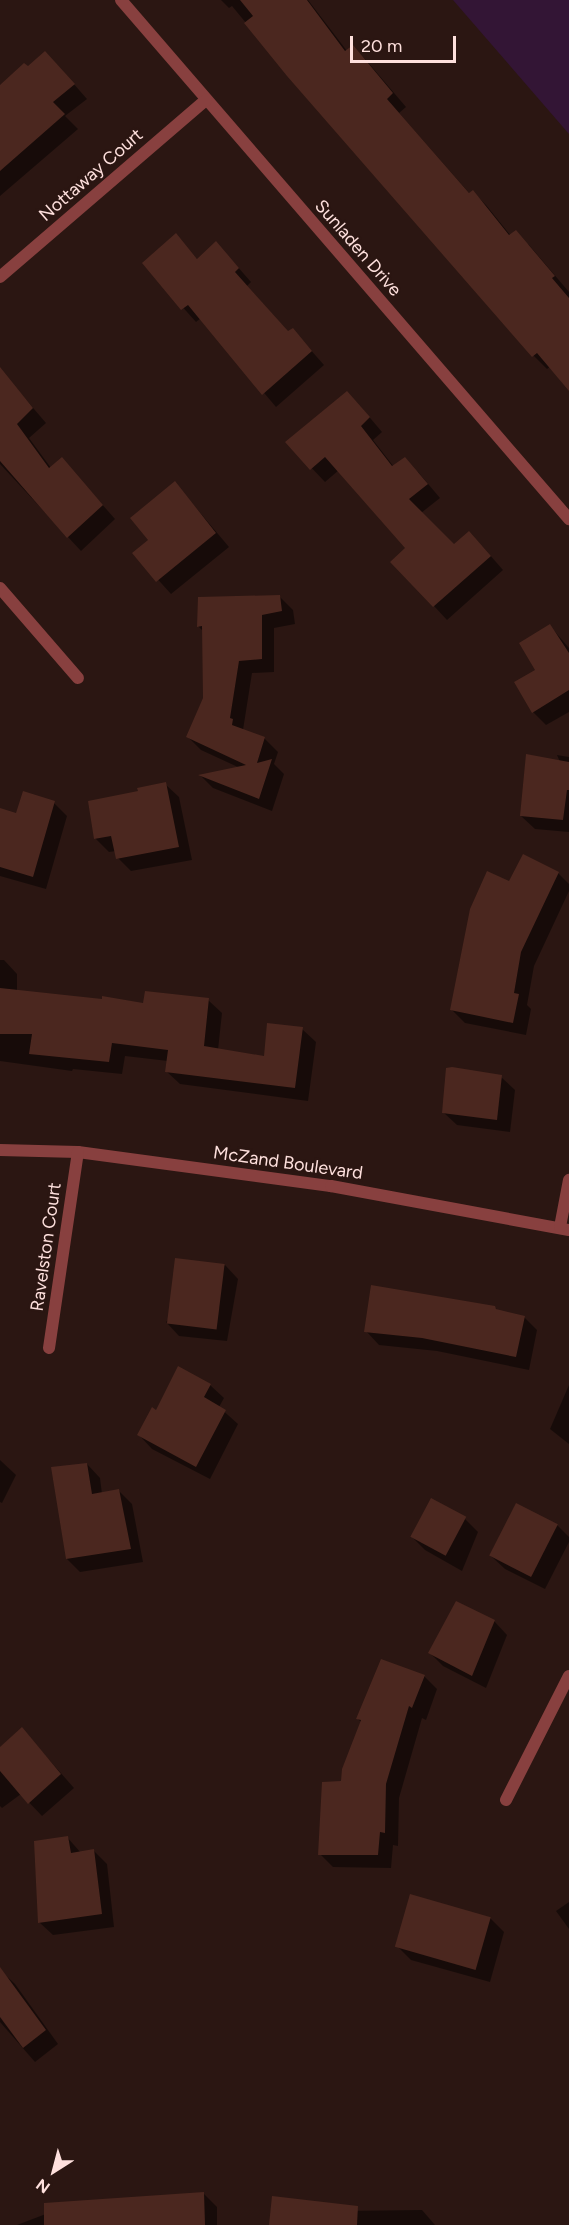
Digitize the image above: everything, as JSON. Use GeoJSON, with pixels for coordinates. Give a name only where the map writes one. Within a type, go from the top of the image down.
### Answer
{"type":"FeatureCollection","features":[{"type":"Feature","properties":{"kind":"street","name":"Sunladen Drive"},"geometry":{"type":"LineString","coordinates":[[121,0],[569,519]]}},
{"type":"Feature","properties":{"kind":"street","name":"Nottaway Court"},"geometry":{"type":"LineString","coordinates":[[0,277],[206,100]]}},
{"type":"Feature","properties":{"kind":"street"},"geometry":{"type":"LineString","coordinates":[[0,588],[78,678]]}},
{"type":"Feature","properties":{"kind":"street","name":"McZand Boulevard"},"geometry":{"type":"LineString","coordinates":[[0,1150],[78,1152],[331,1186],[565,1228]]}},
{"type":"Feature","properties":{"kind":"street","name":"Ravelston Court"},"geometry":{"type":"LineString","coordinates":[[49,1348],[78,1152]]}},
{"type":"Feature","properties":{"kind":"street"},"geometry":{"type":"LineString","coordinates":[[565,1228],[569,1180]]}},
{"type":"Feature","properties":{"kind":"street"},"geometry":{"type":"LineString","coordinates":[[506,1800],[569,1676]]}},
{"type":"Feature","properties":{"kind":"shaded area"},"geometry":{"type":"Polygon","coordinates":[[[453,0],[569,0],[569,134],[453,0]]]}},
{"type":"Feature","properties":{"kind":"building"},"geometry":{"type":"Polygon","coordinates":[[[240,0],[307,0],[345,51],[353,45],[393,93],[387,99],[469,193],[473,190],[509,235],[516,230],[555,276],[552,278],[569,298],[569,391],[537,353],[532,357],[287,76],[244,23],[253,16],[240,0]]]}},
{"type":"Feature","properties":{"kind":"building"},"geometry":{"type":"Polygon","coordinates":[[[45,51],[75,84],[53,102],[65,114],[0,171],[0,85],[24,63],[28,66],[45,51]]]}},
{"type":"Feature","properties":{"kind":"building"},"geometry":{"type":"Polygon","coordinates":[[[176,233],[197,259],[216,241],[239,268],[235,272],[288,331],[293,328],[312,351],[262,395],[188,305],[181,310],[142,263],[176,233]]]}},
{"type":"Feature","properties":{"kind":"building"},"geometry":{"type":"Polygon","coordinates":[[[0,367],[33,408],[17,424],[49,468],[62,457],[103,505],[67,538],[0,461],[0,367]]]}},
{"type":"Feature","properties":{"kind":"building"},"geometry":{"type":"Polygon","coordinates":[[[347,391],[370,417],[361,426],[392,466],[405,457],[428,484],[409,499],[454,544],[469,531],[491,556],[433,607],[390,562],[405,548],[325,457],[310,470],[285,442],[347,391]]]}},
{"type":"Feature","properties":{"kind":"building"},"geometry":{"type":"Polygon","coordinates":[[[175,481],[216,533],[156,582],[132,553],[148,540],[130,518],[175,481]]]}},
{"type":"Feature","properties":{"kind":"building"},"geometry":{"type":"Polygon","coordinates":[[[280,595],[282,611],[262,615],[262,659],[239,661],[230,718],[233,719],[232,725],[265,737],[257,763],[272,759],[259,799],[198,775],[246,765],[186,737],[203,698],[202,626],[197,627],[198,597],[280,595]]]}},
{"type":"Feature","properties":{"kind":"building"},"geometry":{"type":"Polygon","coordinates":[[[550,624],[569,653],[569,690],[532,713],[514,682],[535,670],[519,643],[550,624]]]}},
{"type":"Feature","properties":{"kind":"building"},"geometry":{"type":"Polygon","coordinates":[[[526,754],[569,762],[569,790],[567,790],[563,820],[520,816],[526,754]]]}},
{"type":"Feature","properties":{"kind":"building"},"geometry":{"type":"Polygon","coordinates":[[[166,782],[179,847],[116,859],[111,836],[94,839],[88,801],[138,791],[137,788],[166,782]]]}},
{"type":"Feature","properties":{"kind":"building"},"geometry":{"type":"Polygon","coordinates":[[[23,791],[55,801],[33,877],[0,867],[0,808],[16,813],[23,791]]]}},
{"type":"Feature","properties":{"kind":"building"},"geometry":{"type":"Polygon","coordinates":[[[523,854],[559,872],[521,952],[514,993],[519,994],[513,1023],[450,1010],[470,909],[487,871],[509,881],[523,854]]]}},
{"type":"Feature","properties":{"kind":"building"},"geometry":{"type":"Polygon","coordinates":[[[0,988],[102,999],[102,996],[143,1003],[145,991],[209,998],[204,1046],[264,1056],[267,1023],[303,1027],[295,1088],[165,1072],[168,1050],[112,1043],[109,1062],[29,1054],[32,1034],[0,1034],[0,988]]]}},
{"type":"Feature","properties":{"kind":"building"},"geometry":{"type":"Polygon","coordinates":[[[446,1068],[502,1075],[497,1120],[442,1113],[446,1068]]]}},
{"type":"Feature","properties":{"kind":"building"},"geometry":{"type":"Polygon","coordinates":[[[175,1258],[225,1264],[217,1330],[167,1324],[175,1258]]]}},
{"type":"Feature","properties":{"kind":"building"},"geometry":{"type":"Polygon","coordinates":[[[371,1285],[495,1306],[496,1309],[525,1316],[516,1357],[422,1338],[364,1332],[371,1285]]]}},
{"type":"Feature","properties":{"kind":"building"},"geometry":{"type":"Polygon","coordinates":[[[178,1366],[211,1384],[204,1397],[226,1410],[196,1467],[137,1435],[152,1407],[156,1410],[178,1366]]]}},
{"type":"Feature","properties":{"kind":"building"},"geometry":{"type":"Polygon","coordinates":[[[87,1463],[92,1494],[119,1489],[131,1549],[66,1559],[51,1467],[87,1463]]]}},
{"type":"Feature","properties":{"kind":"building"},"geometry":{"type":"Polygon","coordinates":[[[431,1498],[466,1517],[446,1556],[410,1537],[431,1498]]]}},
{"type":"Feature","properties":{"kind":"building"},"geometry":{"type":"Polygon","coordinates":[[[516,1503],[558,1524],[531,1577],[489,1556],[516,1503]]]}},
{"type":"Feature","properties":{"kind":"building"},"geometry":{"type":"Polygon","coordinates":[[[456,1601],[495,1620],[472,1676],[428,1653],[456,1601]]]}},
{"type":"Feature","properties":{"kind":"building"},"geometry":{"type":"Polygon","coordinates":[[[381,1659],[425,1675],[412,1708],[409,1706],[386,1784],[385,1833],[380,1832],[378,1855],[318,1855],[322,1782],[341,1781],[342,1769],[361,1720],[356,1719],[381,1659]]]}},
{"type":"Feature","properties":{"kind":"building"},"geometry":{"type":"Polygon","coordinates":[[[22,1727],[61,1774],[28,1804],[0,1771],[0,1747],[22,1727]]]}},
{"type":"Feature","properties":{"kind":"building"},"geometry":{"type":"Polygon","coordinates":[[[68,1836],[71,1853],[94,1849],[102,1914],[38,1923],[34,1841],[68,1836]]]}},
{"type":"Feature","properties":{"kind":"building"},"geometry":{"type":"Polygon","coordinates":[[[410,1894],[491,1917],[476,1970],[395,1947],[410,1894]]]}},
{"type":"Feature","properties":{"kind":"building"},"geometry":{"type":"Polygon","coordinates":[[[0,1967],[46,2030],[23,2048],[0,2017],[0,1967]]]}},
{"type":"Feature","properties":{"kind":"building"},"geometry":{"type":"Polygon","coordinates":[[[204,2192],[205,2225],[44,2225],[44,2203],[204,2192]]]}},
{"type":"Feature","properties":{"kind":"building"},"geometry":{"type":"Polygon","coordinates":[[[272,2196],[358,2206],[357,2225],[269,2225],[272,2196]]]}}]}
